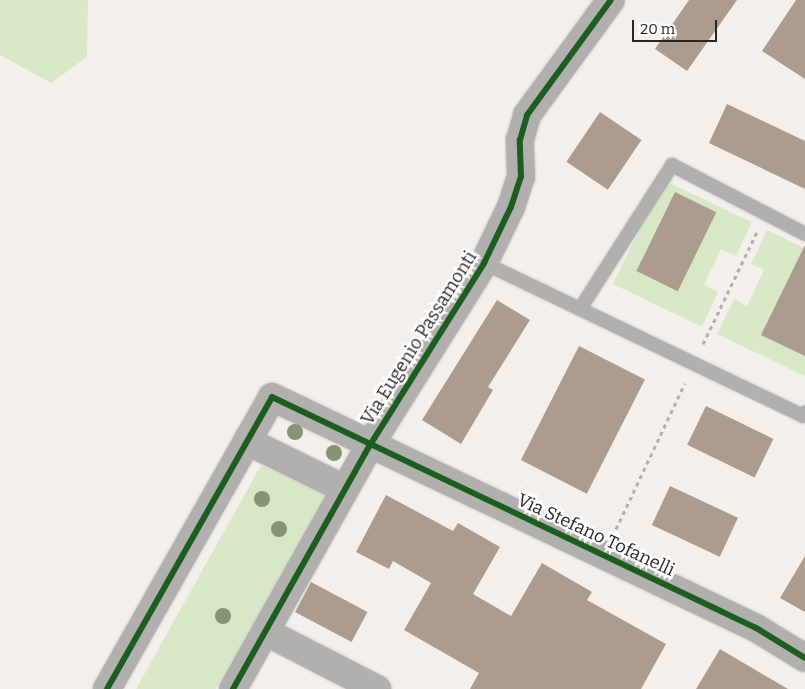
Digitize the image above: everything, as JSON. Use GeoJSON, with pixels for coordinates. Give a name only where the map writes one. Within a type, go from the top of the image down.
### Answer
{"type":"FeatureCollection","features":[{"type":"Feature","properties":{"kind":"street","name":"Via Eugenio Passamonti"},"geometry":{"type":"LineString","coordinates":[[234,689],[370,444],[484,263],[511,207],[521,177],[520,140],[527,116],[611,0]]}},
{"type":"Feature","properties":{"kind":"street","name":"Via Stefano Tofanelli"},"geometry":{"type":"LineString","coordinates":[[247,441],[272,397],[748,624],[805,658]]}},
{"type":"Feature","properties":{"kind":"street"},"geometry":{"type":"LineString","coordinates":[[107,689],[247,441],[345,489]]}},
{"type":"Feature","properties":{"kind":"street"},"geometry":{"type":"LineString","coordinates":[[266,632],[378,689]]}},
{"type":"Feature","properties":{"kind":"lane"},"geometry":{"type":"LineString","coordinates":[[580,308],[672,165],[805,234]]}},
{"type":"Feature","properties":{"kind":"lane"},"geometry":{"type":"LineString","coordinates":[[484,263],[803,416],[805,412]]}},
{"type":"Feature","properties":{"kind":"green space"},"geometry":{"type":"Polygon","coordinates":[[[0,0],[88,0],[87,57],[51,83],[0,55],[0,0]]]}},
{"type":"Feature","properties":{"kind":"green space"},"geometry":{"type":"Polygon","coordinates":[[[663,180],[752,222],[736,256],[721,249],[704,285],[718,292],[702,327],[613,284],[663,180]]]}},
{"type":"Feature","properties":{"kind":"green space"},"geometry":{"type":"Polygon","coordinates":[[[767,230],[805,248],[805,376],[717,334],[734,299],[747,306],[764,270],[751,264],[767,230]]]}},
{"type":"Feature","properties":{"kind":"green space"},"geometry":{"type":"Polygon","coordinates":[[[261,465],[327,495],[216,689],[136,689],[261,465]]]}},
{"type":"Feature","properties":{"kind":"building"},"geometry":{"type":"Polygon","coordinates":[[[689,0],[737,0],[687,71],[655,49],[689,0]]]}},
{"type":"Feature","properties":{"kind":"building"},"geometry":{"type":"Polygon","coordinates":[[[796,0],[805,0],[805,79],[762,51],[796,0]]]}},
{"type":"Feature","properties":{"kind":"building"},"geometry":{"type":"Polygon","coordinates":[[[727,104],[805,141],[805,189],[709,143],[727,104]]]}},
{"type":"Feature","properties":{"kind":"building"},"geometry":{"type":"Polygon","coordinates":[[[600,112],[641,140],[608,190],[566,162],[600,112]]]}},
{"type":"Feature","properties":{"kind":"building"},"geometry":{"type":"Polygon","coordinates":[[[675,192],[716,212],[678,291],[636,271],[675,192]]]}},
{"type":"Feature","properties":{"kind":"building"},"geometry":{"type":"Polygon","coordinates":[[[805,245],[805,356],[761,335],[805,245]]]}},
{"type":"Feature","properties":{"kind":"building"},"geometry":{"type":"Polygon","coordinates":[[[497,300],[530,320],[488,387],[493,390],[461,444],[422,420],[497,300]]]}},
{"type":"Feature","properties":{"kind":"building"},"geometry":{"type":"Polygon","coordinates":[[[579,346],[645,380],[587,494],[521,460],[579,346]]]}},
{"type":"Feature","properties":{"kind":"building"},"geometry":{"type":"Polygon","coordinates":[[[706,406],[773,439],[755,478],[687,445],[706,406]]]}},
{"type":"Feature","properties":{"kind":"building"},"geometry":{"type":"Polygon","coordinates":[[[670,486],[738,518],[720,557],[652,525],[670,486]]]}},
{"type":"Feature","properties":{"kind":"building"},"geometry":{"type":"Polygon","coordinates":[[[386,495],[453,531],[458,523],[500,547],[473,594],[511,616],[542,563],[592,592],[587,600],[666,644],[641,689],[470,689],[479,673],[404,630],[431,583],[393,561],[389,569],[356,552],[386,495]]]}},
{"type":"Feature","properties":{"kind":"building"},"geometry":{"type":"Polygon","coordinates":[[[805,556],[805,612],[780,598],[805,556]]]}},
{"type":"Feature","properties":{"kind":"building"},"geometry":{"type":"Polygon","coordinates":[[[311,582],[368,612],[352,642],[295,612],[311,582]]]}},
{"type":"Feature","properties":{"kind":"building"},"geometry":{"type":"Polygon","coordinates":[[[720,649],[788,689],[696,689],[720,649]]]}},
{"type":"Feature","properties":{"kind":"cycle path"},"geometry":{"type":"LineString","coordinates":[[233,689],[370,445],[484,263],[511,207],[521,177],[520,140],[527,115],[611,0]]}},
{"type":"Feature","properties":{"kind":"cycle path"},"geometry":{"type":"LineString","coordinates":[[107,689],[272,397],[756,628],[805,658]]}}]}
